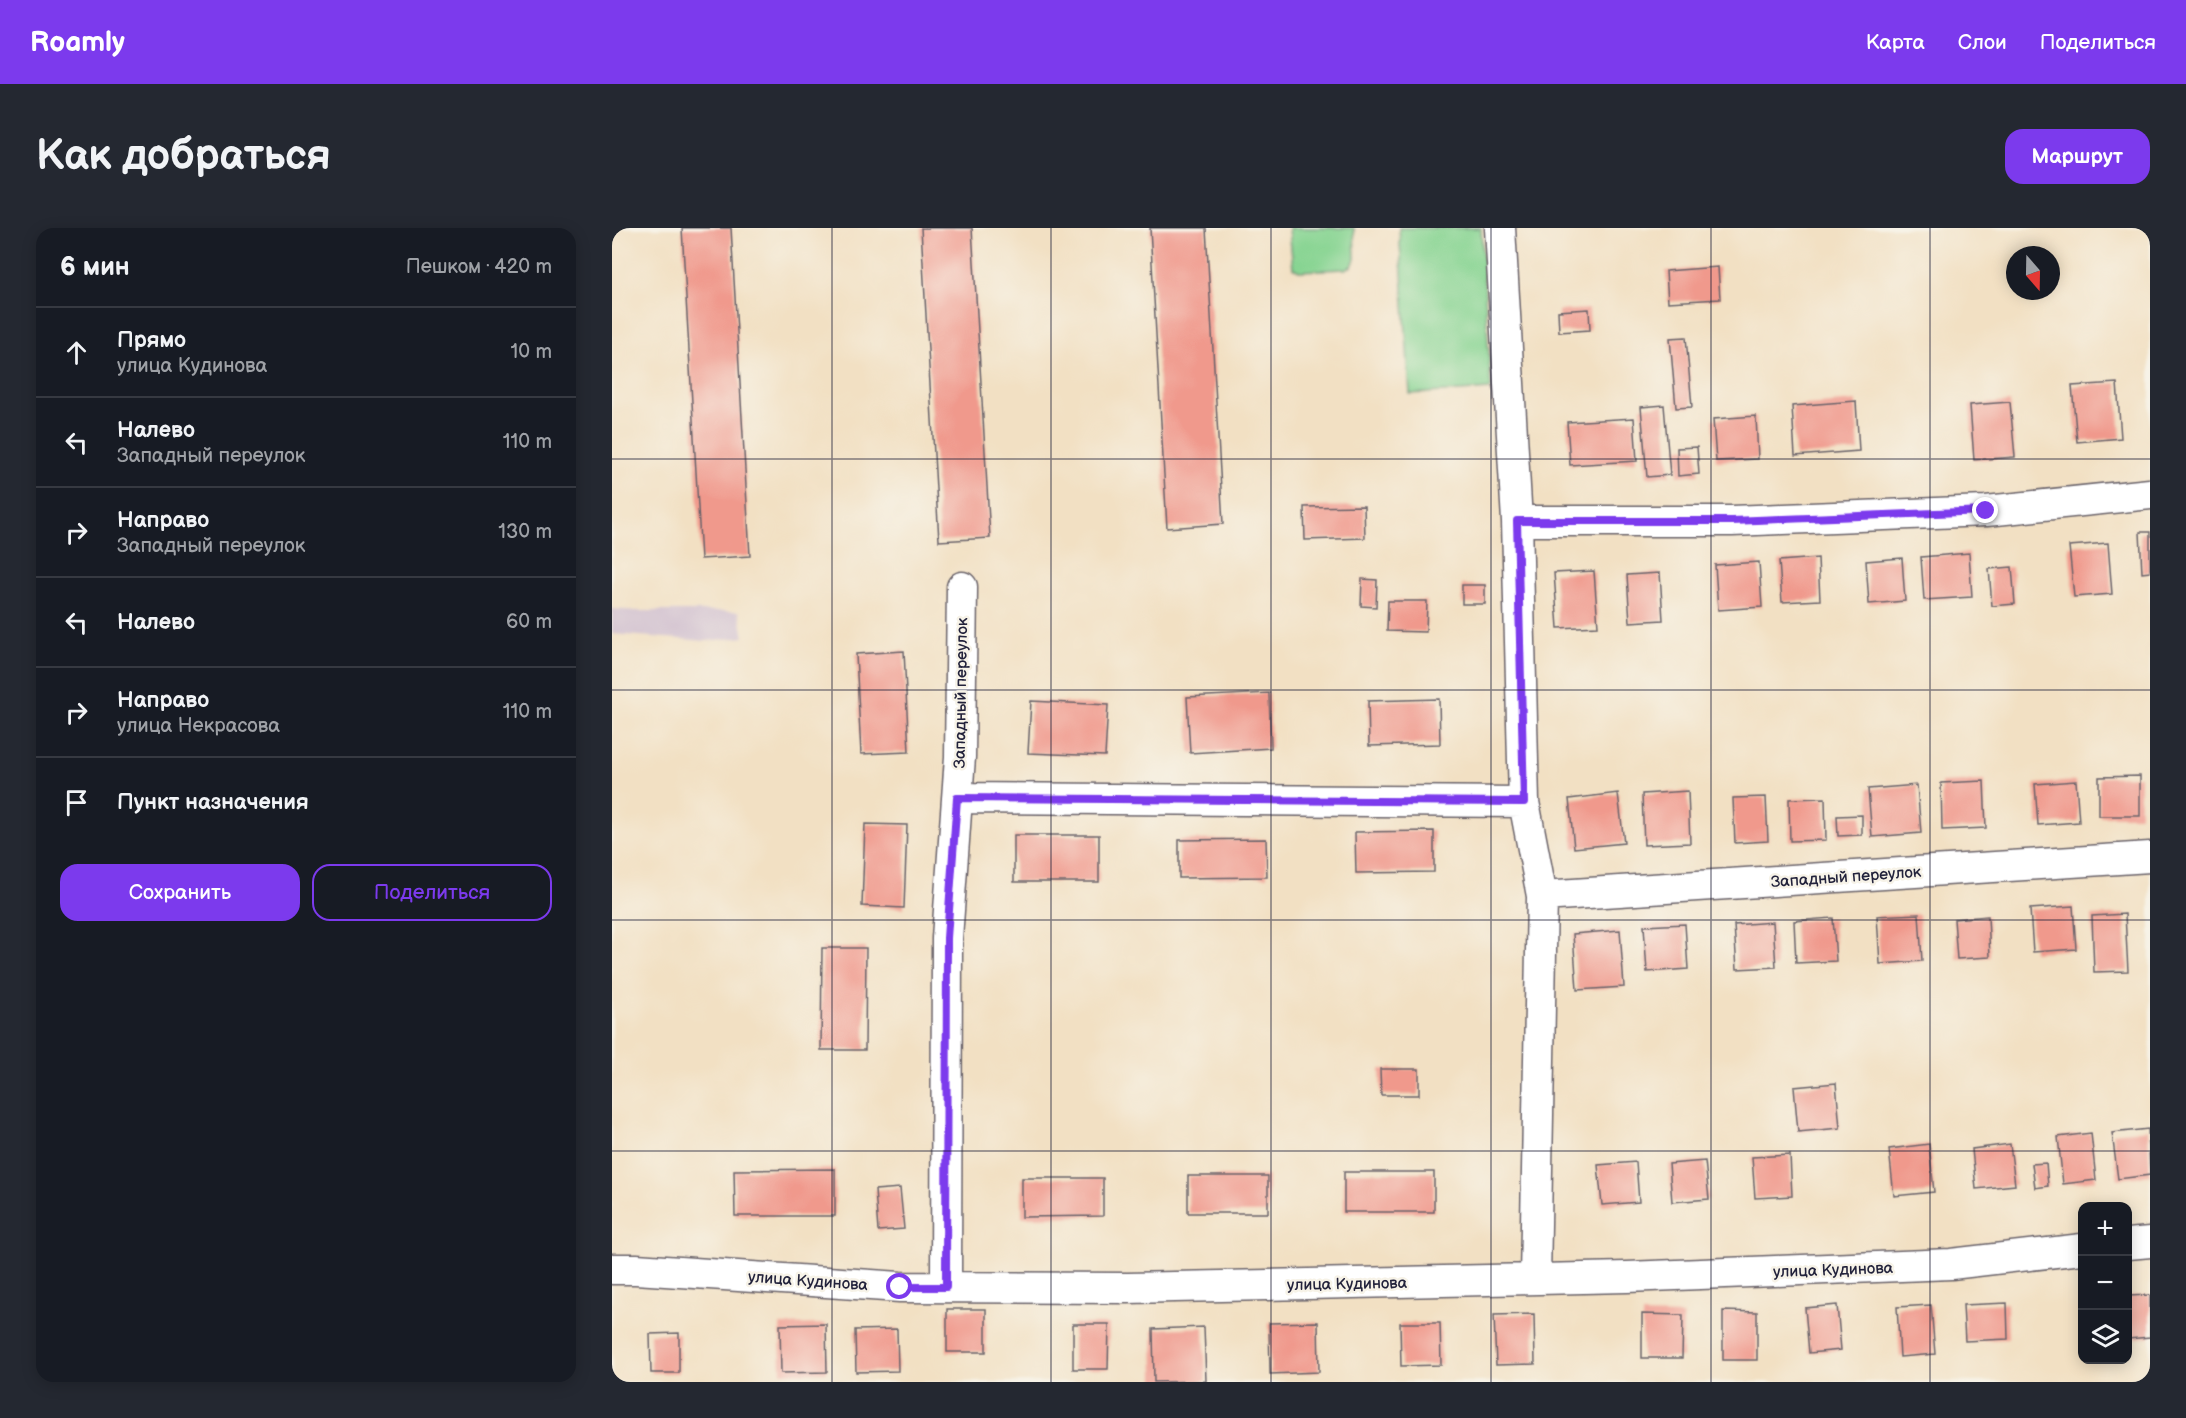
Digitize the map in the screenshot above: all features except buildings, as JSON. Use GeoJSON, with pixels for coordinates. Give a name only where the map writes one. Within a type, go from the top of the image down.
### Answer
{"type":"FeatureCollection","features":[{"type":"Feature","properties":{"kind":"street"},"geometry":{"type":"LineString","coordinates":[[1500,228],[1517,521],[1524,802],[1542,896],[1535,1279]]}},
{"type":"Feature","properties":{"kind":"street"},"geometry":{"type":"LineString","coordinates":[[1517,521],[1732,521],[1975,511],[2150,494]]}},
{"type":"Feature","properties":{"kind":"street","name":"Западный переулок"},"geometry":{"type":"LineString","coordinates":[[946,1287],[947,938],[960,757],[962,587]]}},
{"type":"Feature","properties":{"kind":"street"},"geometry":{"type":"LineString","coordinates":[[957,798],[1524,802]]}},
{"type":"Feature","properties":{"kind":"street","name":"Западный переулок"},"geometry":{"type":"LineString","coordinates":[[1542,896],[2150,857]]}},
{"type":"Feature","properties":{"kind":"street"},"geometry":{"type":"LineString","coordinates":[[2132,1244],[2150,1242]]}},
{"type":"Feature","properties":{"kind":"street","name":"улица Кудинова"},"geometry":{"type":"LineString","coordinates":[[612,1269],[900,1287],[1128,1288],[1535,1279],[1951,1264],[2078,1249]]}},
{"type":"Feature","properties":{"kind":"shaded area"},"geometry":{"type":"Polygon","coordinates":[[[612,609],[739,611],[744,637],[706,641],[612,634],[612,609]]]}},
{"type":"Feature","properties":{"kind":"green space"},"geometry":{"type":"Polygon","coordinates":[[[1289,228],[1354,228],[1355,259],[1352,266],[1345,269],[1299,271],[1293,268],[1289,228]]]}},
{"type":"Feature","properties":{"kind":"green space"},"geometry":{"type":"Polygon","coordinates":[[[1399,228],[1481,228],[1491,389],[1410,394],[1399,228]]]}},
{"type":"Feature","properties":{"kind":"route"},"geometry":{"type":"LineString","coordinates":[[900,1287],[946,1287],[947,938],[957,798],[1524,802],[1517,521],[1732,521],[1986,511]]}}]}
